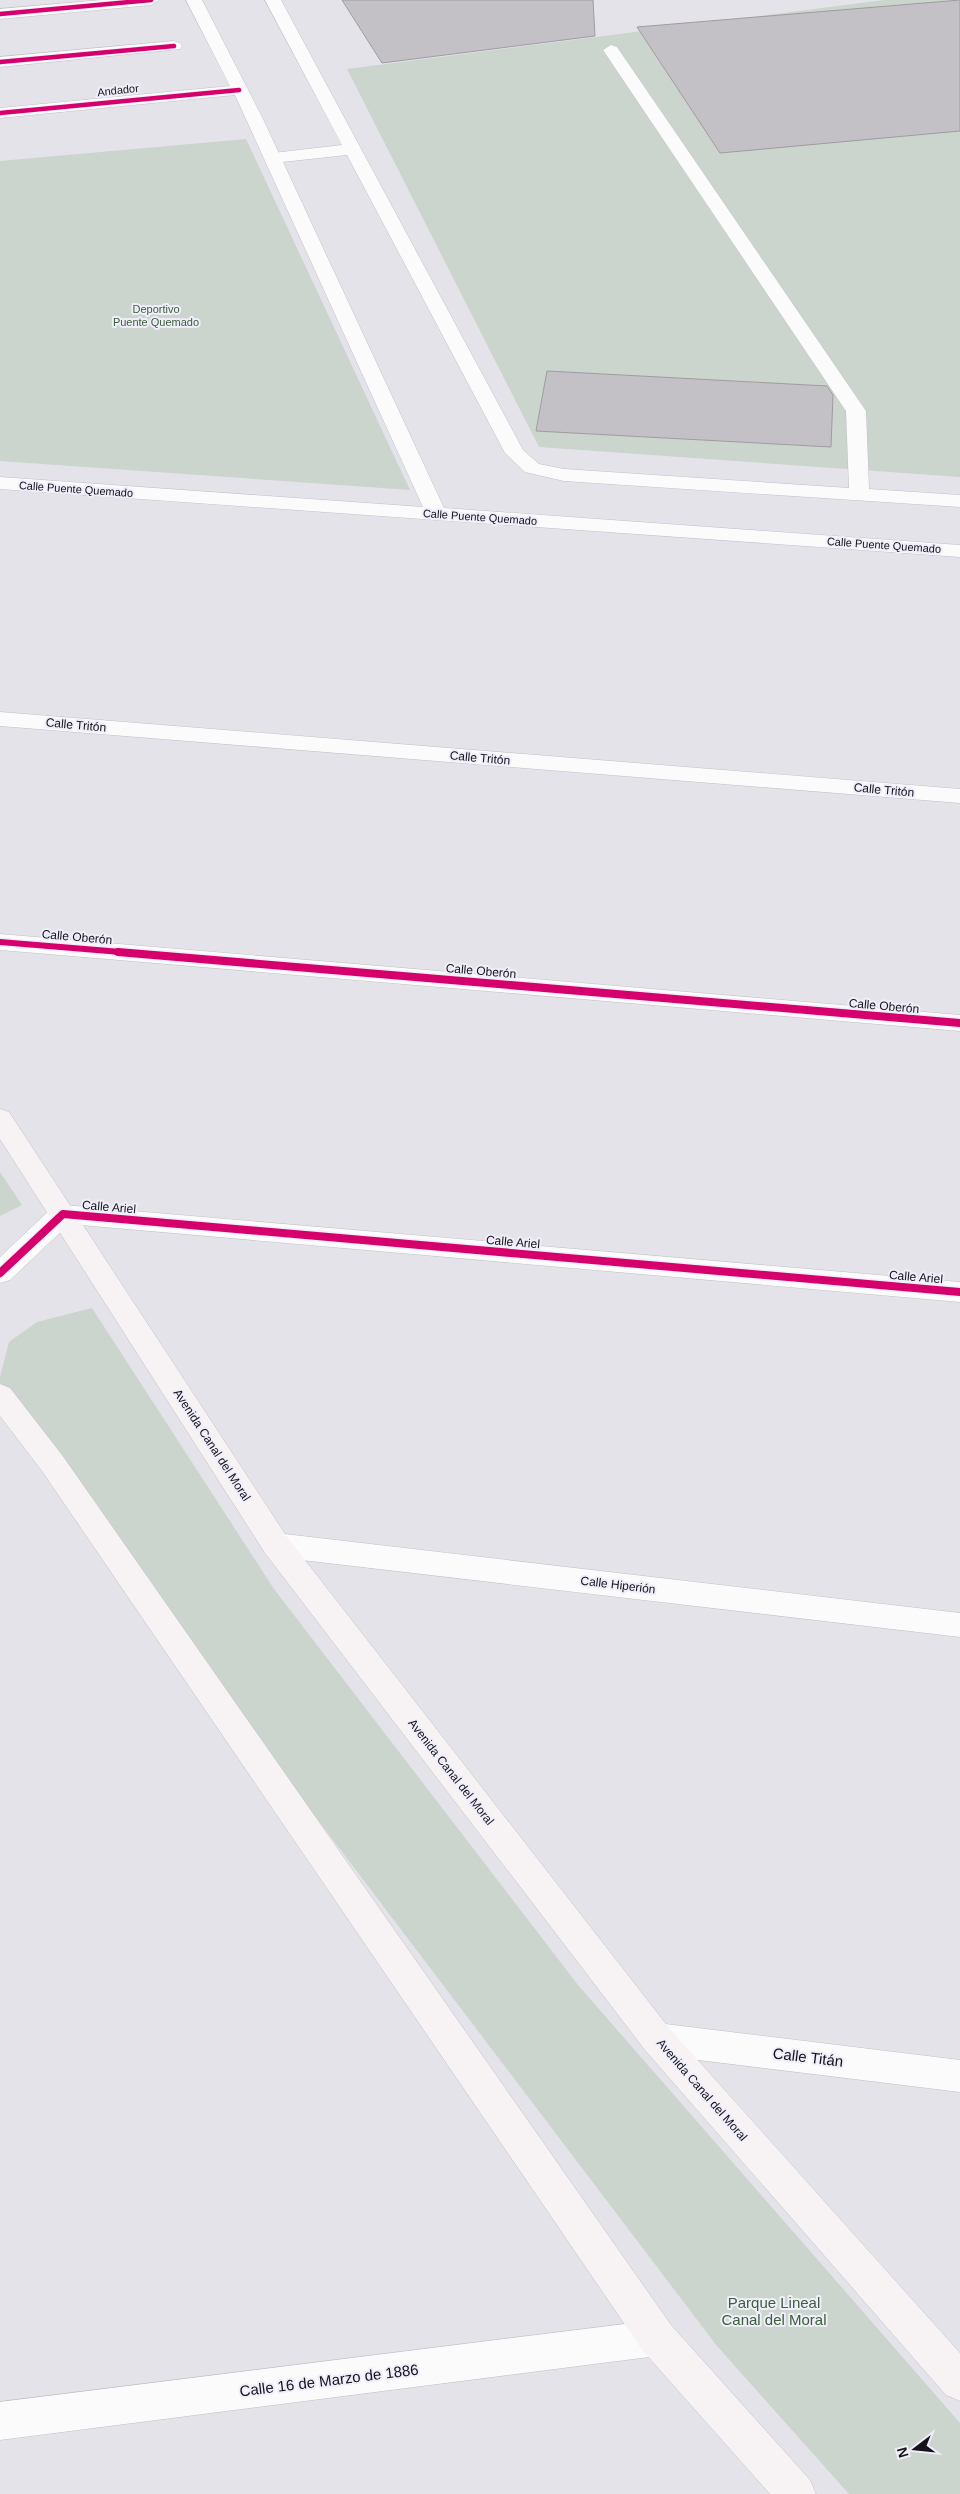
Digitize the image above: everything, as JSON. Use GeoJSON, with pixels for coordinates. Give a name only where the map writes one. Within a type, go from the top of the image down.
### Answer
{"type":"FeatureCollection","features":[{"type":"Feature","properties":{"kind":"main road","name":"Avenida Canal del Moral"},"geometry":{"type":"LineString","coordinates":[[0,1118],[276,1545],[657,2038],[960,2382]]}},
{"type":"Feature","properties":{"kind":"main road"},"geometry":{"type":"LineString","coordinates":[[0,1396],[52,1463],[657,2338],[796,2494]]}},
{"type":"Feature","properties":{"kind":"street"},"geometry":{"type":"LineString","coordinates":[[0,14],[151,0]]}},
{"type":"Feature","properties":{"kind":"street"},"geometry":{"type":"LineString","coordinates":[[194,0],[273,158],[436,514]]}},
{"type":"Feature","properties":{"kind":"street"},"geometry":{"type":"LineString","coordinates":[[273,0],[515,453],[532,468],[564,475],[960,501]]}},
{"type":"Feature","properties":{"kind":"street"},"geometry":{"type":"LineString","coordinates":[[0,62],[174,46]]}},
{"type":"Feature","properties":{"kind":"street"},"geometry":{"type":"LineString","coordinates":[[611,50],[856,411],[859,495]]}},
{"type":"Feature","properties":{"kind":"street","name":"Andador"},"geometry":{"type":"LineString","coordinates":[[0,113],[239,90]]}},
{"type":"Feature","properties":{"kind":"street"},"geometry":{"type":"LineString","coordinates":[[273,158],[353,149]]}},
{"type":"Feature","properties":{"kind":"street","name":"Calle Puente Quemado"},"geometry":{"type":"LineString","coordinates":[[0,483],[960,550]]}},
{"type":"Feature","properties":{"kind":"street","name":"Calle Tritón"},"geometry":{"type":"LineString","coordinates":[[0,719],[960,796]]}},
{"type":"Feature","properties":{"kind":"street","name":"Calle Oberón"},"geometry":{"type":"LineString","coordinates":[[0,942],[960,1023]]}},
{"type":"Feature","properties":{"kind":"street"},"geometry":{"type":"LineString","coordinates":[[0,1273],[63,1214]]}},
{"type":"Feature","properties":{"kind":"street","name":"Calle Ariel"},"geometry":{"type":"LineString","coordinates":[[63,1214],[960,1292]]}},
{"type":"Feature","properties":{"kind":"street","name":"Calle Hiperión"},"geometry":{"type":"LineString","coordinates":[[276,1545],[960,1626]]}},
{"type":"Feature","properties":{"kind":"street","name":"Calle Titán"},"geometry":{"type":"LineString","coordinates":[[657,2038],[960,2076]]}},
{"type":"Feature","properties":{"kind":"street","name":"Calle 16 de Marzo de 1886"},"geometry":{"type":"LineString","coordinates":[[0,2422],[657,2338]]}},
{"type":"Feature","properties":{"kind":"green space"},"geometry":{"type":"Polygon","coordinates":[[[884,0],[960,0],[960,477],[539,447],[347,69],[884,0]]]}},
{"type":"Feature","properties":{"kind":"green space","name":"Deportivo Puente Quemado"},"geometry":{"type":"Polygon","coordinates":[[[246,139],[410,490],[0,461],[0,161],[246,139]]]}},
{"type":"Feature","properties":{"kind":"green space"},"geometry":{"type":"Polygon","coordinates":[[[0,1172],[22,1205],[0,1216],[0,1172]]]}},
{"type":"Feature","properties":{"kind":"green space","name":"Parque Lineal Canal del Moral"},"geometry":{"type":"Polygon","coordinates":[[[92,1308],[274,1589],[578,1985],[960,2423],[960,2494],[849,2494],[717,2346],[0,1401],[0,1377],[9,1342],[37,1322],[92,1308]]]}},
{"type":"Feature","properties":{"kind":"building"},"geometry":{"type":"Polygon","coordinates":[[[342,0],[593,0],[595,36],[382,63],[342,0]]]}},
{"type":"Feature","properties":{"kind":"building"},"geometry":{"type":"Polygon","coordinates":[[[960,0],[960,131],[720,153],[637,27],[960,0]]]}},
{"type":"Feature","properties":{"kind":"building"},"geometry":{"type":"Polygon","coordinates":[[[547,371],[827,386],[833,395],[831,447],[536,431],[547,371]]]}},
{"type":"Feature","properties":{"kind":"cycle path"},"geometry":{"type":"LineString","coordinates":[[0,14],[151,0]]}},
{"type":"Feature","properties":{"kind":"cycle path"},"geometry":{"type":"LineString","coordinates":[[0,62],[174,46]]}},
{"type":"Feature","properties":{"kind":"cycle path"},"geometry":{"type":"LineString","coordinates":[[0,113],[239,90]]}},
{"type":"Feature","properties":{"kind":"cycle path"},"geometry":{"type":"LineString","coordinates":[[0,942],[960,1023]]}},
{"type":"Feature","properties":{"kind":"cycle path"},"geometry":{"type":"LineString","coordinates":[[0,1273],[63,1214],[960,1292]]}}]}
